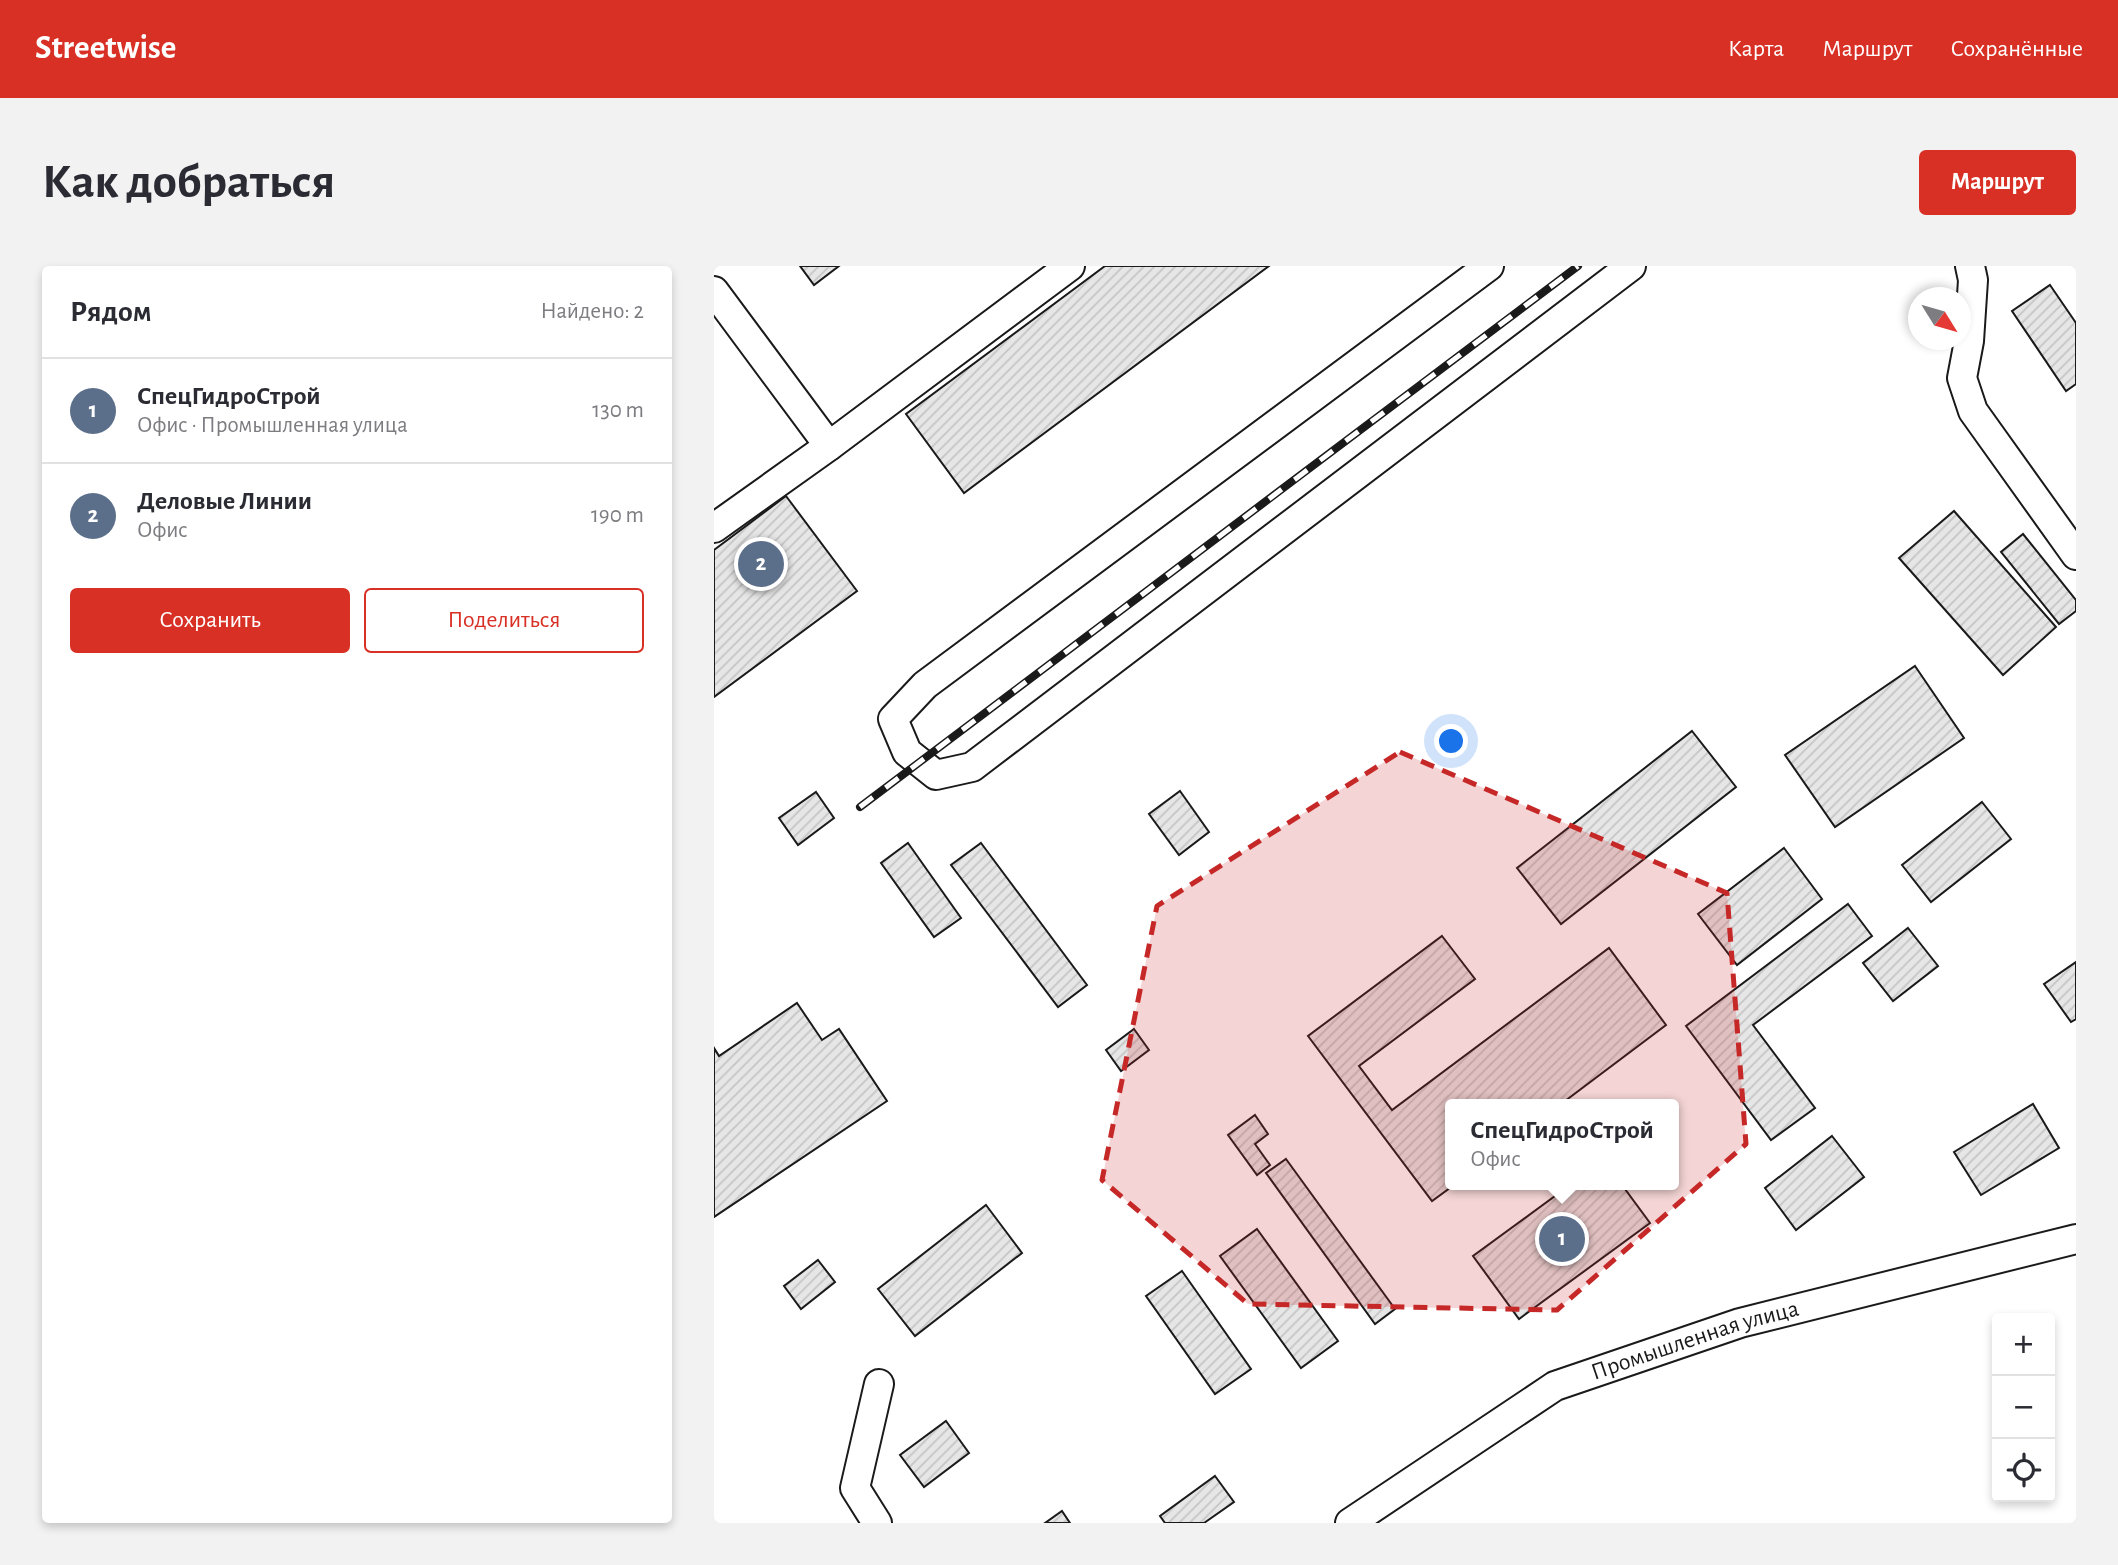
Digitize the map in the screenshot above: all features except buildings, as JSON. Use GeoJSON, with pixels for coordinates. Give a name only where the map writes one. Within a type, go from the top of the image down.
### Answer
{"type":"FeatureCollection","features":[{"type":"Feature","properties":{"kind":"street"},"geometry":{"type":"LineString","coordinates":[[714,528],[829,446],[1070,266]]}},
{"type":"Feature","properties":{"kind":"street"},"geometry":{"type":"LineString","coordinates":[[1489,266],[925,685],[894,719],[908,752],[936,775],[972,767],[1631,266]]}},
{"type":"Feature","properties":{"kind":"street"},"geometry":{"type":"LineString","coordinates":[[1970,266],[1973,280],[1970,329],[1962,378],[1973,411],[2076,555]]}},
{"type":"Feature","properties":{"kind":"street"},"geometry":{"type":"LineString","coordinates":[[714,291],[829,446]]}},
{"type":"Feature","properties":{"kind":"street","name":"Промышленная улица"},"geometry":{"type":"LineString","coordinates":[[1350,1523],[1555,1385],[1740,1323],[2076,1239]]}},
{"type":"Feature","properties":{"kind":"street"},"geometry":{"type":"LineString","coordinates":[[877,1523],[855,1488],[879,1384]]}},
{"type":"Feature","properties":{"kind":"highlighted area"},"geometry":{"type":"Polygon","coordinates":[[[1400,752],[1727,893],[1746,1144],[1557,1310],[1248,1304],[1102,1180],[1157,906],[1400,752]]]}},
{"type":"Feature","properties":{"kind":"railway"},"geometry":{"type":"LineString","coordinates":[[860,807],[1578,266]]}},
{"type":"Feature","properties":{"kind":"place","name":"Деловые Линии"},"geometry":{"type":"Point","coordinates":[761,564]}},
{"type":"Feature","properties":{"kind":"place","name":"СпецГидроСтрой"},"geometry":{"type":"Point","coordinates":[1562,1239]}}]}
